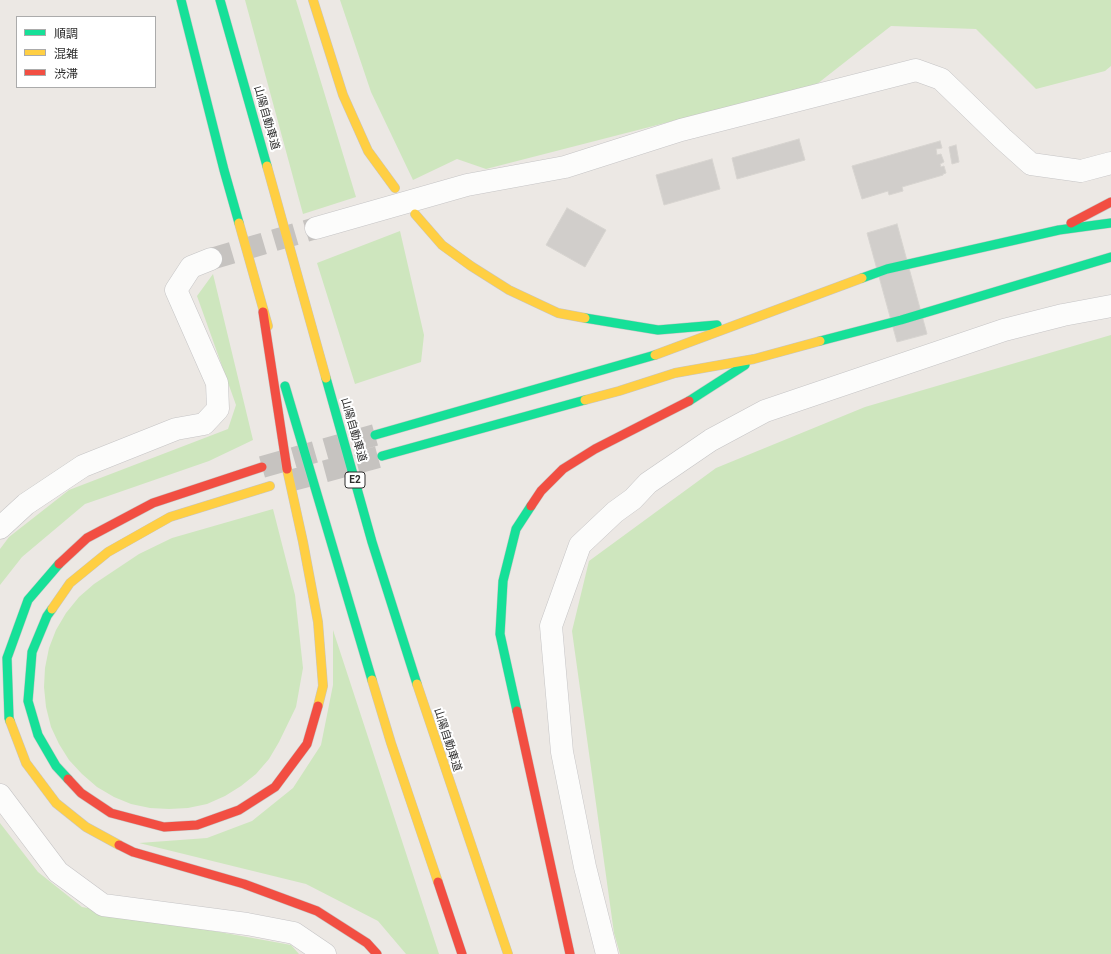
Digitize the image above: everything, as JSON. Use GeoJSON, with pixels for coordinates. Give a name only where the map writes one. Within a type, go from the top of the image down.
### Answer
{"type":"FeatureCollection","features":[{"type":"Feature","properties":{"kind":"highway"},"geometry":{"type":"LineString","coordinates":[[181,0],[224,170],[263,312],[391,743],[462,954]]}},
{"type":"Feature","properties":{"kind":"highway","name":"山陽自動車道"},"geometry":{"type":"LineString","coordinates":[[220,0],[372,542],[430,726],[508,954]]}},
{"type":"Feature","properties":{"kind":"highway"},"geometry":{"type":"LineString","coordinates":[[313,0],[343,95],[368,151],[395,188]]}},
{"type":"Feature","properties":{"kind":"highway"},"geometry":{"type":"LineString","coordinates":[[1059,230],[1111,202]]}},
{"type":"Feature","properties":{"kind":"highway"},"geometry":{"type":"LineString","coordinates":[[415,214],[442,245],[471,266],[509,290],[558,313],[658,330],[746,322]]}},
{"type":"Feature","properties":{"kind":"highway"},"geometry":{"type":"LineString","coordinates":[[375,435],[663,353],[887,269],[1059,230],[1111,223]]}},
{"type":"Feature","properties":{"kind":"highway"},"geometry":{"type":"LineString","coordinates":[[382,456],[619,391],[675,373],[754,359],[901,320],[1086,265],[1111,256]]}},
{"type":"Feature","properties":{"kind":"highway"},"geometry":{"type":"LineString","coordinates":[[263,312],[286,466],[318,622],[323,686],[307,744],[275,788],[239,810],[197,826],[164,826],[111,813],[81,794],[56,766],[38,735],[28,701],[32,652],[47,616],[70,583],[108,552],[170,517],[270,486]]}},
{"type":"Feature","properties":{"kind":"highway"},"geometry":{"type":"LineString","coordinates":[[570,954],[500,634],[503,581],[516,529],[541,491],[563,470],[595,449],[685,403],[754,359]]}},
{"type":"Feature","properties":{"kind":"highway"},"geometry":{"type":"LineString","coordinates":[[262,467],[152,503],[88,538],[58,566],[28,600],[7,658],[9,718],[26,763],[56,803],[86,827],[134,852],[244,884],[317,911],[366,943],[377,954]]}},
{"type":"Feature","properties":{"kind":"street"},"geometry":{"type":"LineString","coordinates":[[316,228],[467,185],[565,167],[681,130],[916,70],[941,79],[1031,164],[1081,171],[1111,162]]}},
{"type":"Feature","properties":{"kind":"street"},"geometry":{"type":"LineString","coordinates":[[0,528],[26,504],[83,466],[176,429],[204,424],[218,409],[217,383],[176,290],[191,267],[211,258]]}},
{"type":"Feature","properties":{"kind":"street"},"geometry":{"type":"LineString","coordinates":[[607,954],[585,867],[562,752],[551,626],[580,545],[615,512],[633,499],[648,483],[711,440],[765,411],[1004,330],[1063,315],[1111,306]]}},
{"type":"Feature","properties":{"kind":"street"},"geometry":{"type":"LineString","coordinates":[[0,795],[58,872],[103,905],[247,924],[294,933],[325,954]]}},
{"type":"Feature","properties":{"kind":"green space"},"geometry":{"type":"Polygon","coordinates":[[[245,0],[296,0],[356,197],[303,214],[245,0]]]}},
{"type":"Feature","properties":{"kind":"green space"},"geometry":{"type":"Polygon","coordinates":[[[340,0],[1111,0],[1111,66],[1105,71],[1036,89],[976,29],[891,26],[817,84],[486,169],[457,159],[413,180],[371,92],[340,0]]]}},
{"type":"Feature","properties":{"kind":"green space"},"geometry":{"type":"Polygon","coordinates":[[[400,231],[424,335],[421,362],[355,384],[317,263],[400,231]]]}},
{"type":"Feature","properties":{"kind":"green space"},"geometry":{"type":"Polygon","coordinates":[[[213,274],[253,440],[209,461],[85,504],[22,557],[0,585],[0,549],[9,537],[69,490],[228,429],[236,405],[197,296],[213,274]]]}},
{"type":"Feature","properties":{"kind":"green space"},"geometry":{"type":"Polygon","coordinates":[[[1111,335],[1111,954],[620,954],[614,933],[572,631],[589,561],[716,468],[865,407],[1111,335]]]}},
{"type":"Feature","properties":{"kind":"green space"},"geometry":{"type":"Polygon","coordinates":[[[273,509],[295,595],[303,668],[296,707],[269,759],[256,774],[225,796],[207,804],[188,808],[150,808],[131,804],[114,797],[97,787],[69,760],[51,727],[46,707],[44,687],[45,668],[49,648],[56,630],[66,613],[79,597],[94,584],[139,554],[172,538],[273,509]]]}},
{"type":"Feature","properties":{"kind":"green space"},"geometry":{"type":"Polygon","coordinates":[[[333,630],[439,954],[406,954],[378,921],[306,884],[139,843],[207,838],[252,821],[293,788],[321,745],[333,685],[333,630]]]}},
{"type":"Feature","properties":{"kind":"green space"},"geometry":{"type":"Polygon","coordinates":[[[0,823],[38,872],[82,907],[291,945],[299,954],[0,954],[0,823]]]}},
{"type":"Feature","properties":{"kind":"building"},"geometry":{"type":"Polygon","coordinates":[[[799,139],[805,160],[737,179],[732,158],[799,139]]]}},
{"type":"Feature","properties":{"kind":"building"},"geometry":{"type":"Polygon","coordinates":[[[940,141],[942,148],[936,149],[937,155],[941,154],[944,162],[940,164],[941,167],[944,166],[946,173],[902,187],[903,191],[889,195],[888,191],[862,199],[852,166],[940,141]]]}},
{"type":"Feature","properties":{"kind":"building"},"geometry":{"type":"Polygon","coordinates":[[[956,145],[959,162],[952,164],[949,147],[956,145]]]}},
{"type":"Feature","properties":{"kind":"building"},"geometry":{"type":"Polygon","coordinates":[[[712,159],[720,189],[664,205],[656,175],[712,159]]]}},
{"type":"Feature","properties":{"kind":"building"},"geometry":{"type":"Polygon","coordinates":[[[567,208],[606,230],[585,267],[546,245],[567,208]]]}},
{"type":"Feature","properties":{"kind":"building"},"geometry":{"type":"Polygon","coordinates":[[[897,224],[927,334],[897,342],[867,233],[897,224]]]}},
{"type":"Feature","properties":{"kind":"tunnel"},"geometry":{"type":"LineString","coordinates":[[211,259],[316,228]]}},
{"type":"Feature","properties":{"kind":"tunnel"},"geometry":{"type":"LineString","coordinates":[[262,467],[375,435]]}},
{"type":"Feature","properties":{"kind":"tunnel"},"geometry":{"type":"LineString","coordinates":[[293,480],[382,456]]}},
{"type":"Feature","properties":{"kind":"traffic: fast"},"geometry":{"type":"LineString","coordinates":[[181,0],[239,223]]}},
{"type":"Feature","properties":{"kind":"traffic: fast"},"geometry":{"type":"LineString","coordinates":[[220,0],[267,166]]}},
{"type":"Feature","properties":{"kind":"traffic: fast"},"geometry":{"type":"LineString","coordinates":[[862,278],[887,269],[1059,230],[1111,223]]}},
{"type":"Feature","properties":{"kind":"traffic: fast"},"geometry":{"type":"LineString","coordinates":[[820,341],[901,320],[1111,257]]}},
{"type":"Feature","properties":{"kind":"traffic: fast"},"geometry":{"type":"LineString","coordinates":[[585,318],[658,330],[717,325]]}},
{"type":"Feature","properties":{"kind":"traffic: fast"},"geometry":{"type":"LineString","coordinates":[[375,435],[655,355]]}},
{"type":"Feature","properties":{"kind":"traffic: fast"},"geometry":{"type":"LineString","coordinates":[[689,401],[745,365]]}},
{"type":"Feature","properties":{"kind":"traffic: fast"},"geometry":{"type":"LineString","coordinates":[[326,378],[372,542],[417,684]]}},
{"type":"Feature","properties":{"kind":"traffic: fast"},"geometry":{"type":"LineString","coordinates":[[285,386],[372,680]]}},
{"type":"Feature","properties":{"kind":"traffic: fast"},"geometry":{"type":"LineString","coordinates":[[382,456],[585,400]]}},
{"type":"Feature","properties":{"kind":"traffic: fast"},"geometry":{"type":"LineString","coordinates":[[517,711],[500,634],[503,581],[516,529],[531,506]]}},
{"type":"Feature","properties":{"kind":"traffic: fast"},"geometry":{"type":"LineString","coordinates":[[10,721],[7,658],[28,600],[59,564]]}},
{"type":"Feature","properties":{"kind":"traffic: fast"},"geometry":{"type":"LineString","coordinates":[[52,609],[47,616],[32,652],[28,701],[38,735],[56,766],[68,779]]}},
{"type":"Feature","properties":{"kind":"traffic: slow"},"geometry":{"type":"LineString","coordinates":[[313,0],[343,95],[368,151],[395,188]]}},
{"type":"Feature","properties":{"kind":"traffic: slow"},"geometry":{"type":"LineString","coordinates":[[267,166],[326,378]]}},
{"type":"Feature","properties":{"kind":"traffic: slow"},"geometry":{"type":"LineString","coordinates":[[415,214],[442,245],[471,266],[509,290],[558,313],[585,318]]}},
{"type":"Feature","properties":{"kind":"traffic: slow"},"geometry":{"type":"LineString","coordinates":[[239,223],[268,326]]}},
{"type":"Feature","properties":{"kind":"traffic: slow"},"geometry":{"type":"LineString","coordinates":[[655,355],[862,278]]}},
{"type":"Feature","properties":{"kind":"traffic: slow"},"geometry":{"type":"LineString","coordinates":[[585,400],[675,373],[754,359],[820,341]]}},
{"type":"Feature","properties":{"kind":"traffic: slow"},"geometry":{"type":"LineString","coordinates":[[287,469],[318,622],[323,686],[318,706]]}},
{"type":"Feature","properties":{"kind":"traffic: slow"},"geometry":{"type":"LineString","coordinates":[[52,609],[70,583],[108,552],[170,517],[270,486]]}},
{"type":"Feature","properties":{"kind":"traffic: slow"},"geometry":{"type":"LineString","coordinates":[[372,680],[391,743],[438,882]]}},
{"type":"Feature","properties":{"kind":"traffic: slow"},"geometry":{"type":"LineString","coordinates":[[417,684],[508,954]]}},
{"type":"Feature","properties":{"kind":"traffic: slow"},"geometry":{"type":"LineString","coordinates":[[10,721],[26,763],[56,803],[86,827],[119,845]]}},
{"type":"Feature","properties":{"kind":"traffic: jam"},"geometry":{"type":"LineString","coordinates":[[1071,223],[1111,202]]}},
{"type":"Feature","properties":{"kind":"traffic: jam"},"geometry":{"type":"LineString","coordinates":[[263,312],[287,469]]}},
{"type":"Feature","properties":{"kind":"traffic: jam"},"geometry":{"type":"LineString","coordinates":[[531,506],[541,491],[563,469],[595,449],[689,401]]}},
{"type":"Feature","properties":{"kind":"traffic: jam"},"geometry":{"type":"LineString","coordinates":[[59,564],[87,538],[153,503],[262,467]]}},
{"type":"Feature","properties":{"kind":"traffic: jam"},"geometry":{"type":"LineString","coordinates":[[68,779],[81,793],[111,813],[164,827],[197,825],[239,810],[275,787],[307,744],[318,706]]}},
{"type":"Feature","properties":{"kind":"traffic: jam"},"geometry":{"type":"LineString","coordinates":[[517,711],[570,954]]}},
{"type":"Feature","properties":{"kind":"traffic: jam"},"geometry":{"type":"LineString","coordinates":[[119,845],[133,852],[244,884],[317,911],[367,943],[377,954]]}},
{"type":"Feature","properties":{"kind":"traffic: jam"},"geometry":{"type":"LineString","coordinates":[[438,882],[462,954]]}}]}
